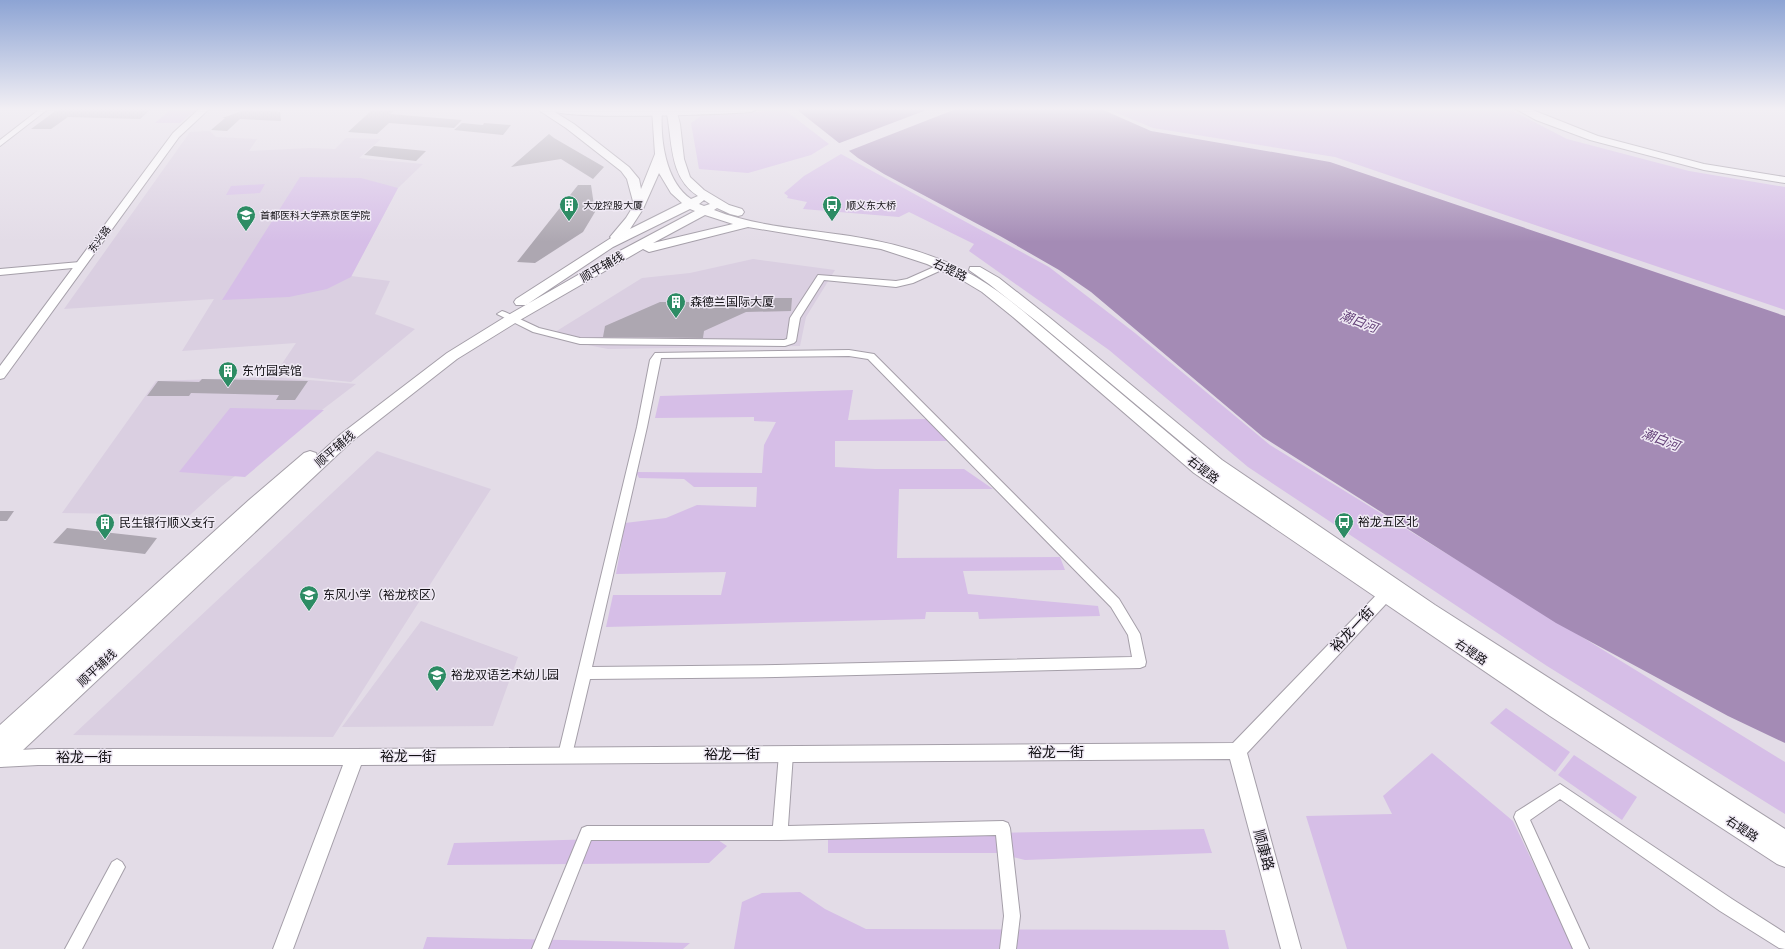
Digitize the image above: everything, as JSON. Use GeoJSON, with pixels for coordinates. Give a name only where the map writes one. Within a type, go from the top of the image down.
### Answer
{"type":"FeatureCollection","features":[{"type":"Feature","properties":{"kind":"main road"},"geometry":{"type":"LineString","coordinates":[[605,153],[625,169],[633,179],[639,204]]}},
{"type":"Feature","properties":{"kind":"main road","name":"右堤路"},"geometry":{"type":"LineString","coordinates":[[678,153],[679,164],[684,178],[695,190],[709,204],[747,224],[870,243],[911,254],[943,266],[988,290],[1200,469],[1312,546],[1390,590],[1522,670],[1785,841]]}},
{"type":"Feature","properties":{"kind":"main road"},"geometry":{"type":"LineString","coordinates":[[1652,153],[1704,167],[1785,180]]}},
{"type":"Feature","properties":{"kind":"main road"},"geometry":{"type":"LineString","coordinates":[[609,244],[629,222],[653,176],[660,154]]}},
{"type":"Feature","properties":{"kind":"main road","name":"右堤路"},"geometry":{"type":"LineString","coordinates":[[660,154],[664,172],[670,184],[680,197],[690,204],[709,204],[740,212],[867,234],[910,244],[968,266],[994,281],[1216,464],[1557,710],[1785,856]]}},
{"type":"Feature","properties":{"kind":"main road","name":"顺平辅线"},"geometry":{"type":"LineString","coordinates":[[0,758],[346,438],[452,356],[609,244],[690,204]]}},
{"type":"Feature","properties":{"kind":"main road","name":"顺平辅线"},"geometry":{"type":"LineString","coordinates":[[0,738],[255,504],[345,427],[442,354],[622,255],[709,204]]}},
{"type":"Feature","properties":{"kind":"main road"},"geometry":{"type":"LineString","coordinates":[[622,255],[747,224]]}},
{"type":"Feature","properties":{"kind":"street","name":"东兴路"},"geometry":{"type":"LineString","coordinates":[[0,375],[162,153]]}},
{"type":"Feature","properties":{"kind":"street"},"geometry":{"type":"LineString","coordinates":[[0,272],[80,265]]}},
{"type":"Feature","properties":{"kind":"street"},"geometry":{"type":"LineString","coordinates":[[507,317],[536,330],[580,341],[785,342],[792,341],[795,318],[821,277],[896,284],[910,281],[943,266]]}},
{"type":"Feature","properties":{"kind":"street"},"geometry":{"type":"LineString","coordinates":[[565,755],[584,673],[642,426],[654,360],[658,355],[849,353],[871,356],[1115,603],[1134,634],[1140,662],[776,671],[584,673]]}},
{"type":"Feature","properties":{"kind":"street","name":"裕龙一街"},"geometry":{"type":"LineString","coordinates":[[0,758],[1237,751],[1390,590]]}},
{"type":"Feature","properties":{"kind":"street","name":"顺康路"},"geometry":{"type":"LineString","coordinates":[[1237,751],[1291,949]]}},
{"type":"Feature","properties":{"kind":"street"},"geometry":{"type":"LineString","coordinates":[[780,833],[786,754]]}},
{"type":"Feature","properties":{"kind":"street"},"geometry":{"type":"LineString","coordinates":[[284,949],[355,757]]}},
{"type":"Feature","properties":{"kind":"street"},"geometry":{"type":"LineString","coordinates":[[1581,949],[1521,817],[1560,791],[1726,905],[1785,942]]}},
{"type":"Feature","properties":{"kind":"street"},"geometry":{"type":"LineString","coordinates":[[540,949],[587,833],[780,833],[1003,828],[1012,916],[1008,949]]}},
{"type":"Feature","properties":{"kind":"street"},"geometry":{"type":"LineString","coordinates":[[73,949],[117,867]]}},
{"type":"Feature","properties":{"kind":"shaded area","name":"首都医科大学燕京医学院"},"geometry":{"type":"Polygon","coordinates":[[[175,153],[364,153],[359,158],[423,164],[398,188],[351,276],[390,281],[375,314],[415,329],[351,382],[275,374],[296,343],[182,351],[214,299],[64,309],[175,153]]]}},
{"type":"Feature","properties":{"kind":"shaded area"},"geometry":{"type":"Polygon","coordinates":[[[696,153],[814,153],[748,173],[699,169],[696,153]]]}},
{"type":"Feature","properties":{"kind":"shaded area"},"geometry":{"type":"Polygon","coordinates":[[[1312,153],[1621,153],[1689,171],[1785,187],[1785,310],[1335,157],[1312,153]]]}},
{"type":"Feature","properties":{"kind":"shaded area"},"geometry":{"type":"Polygon","coordinates":[[[841,154],[1049,267],[1135,333],[1270,445],[1785,762],[1785,814],[1547,666],[1248,467],[1109,350],[969,251],[974,244],[909,212],[899,217],[803,209],[807,202],[787,198],[788,196],[784,193],[804,176],[841,154]]]}},
{"type":"Feature","properties":{"kind":"shaded area"},"geometry":{"type":"Polygon","coordinates":[[[300,177],[361,178],[398,188],[351,277],[327,289],[289,297],[222,300],[300,177]]]}},
{"type":"Feature","properties":{"kind":"shaded area"},"geometry":{"type":"Polygon","coordinates":[[[265,184],[260,193],[226,195],[231,186],[265,184]]]}},
{"type":"Feature","properties":{"kind":"shaded area"},"geometry":{"type":"Polygon","coordinates":[[[753,259],[835,270],[806,317],[800,346],[608,349],[547,337],[642,278],[690,273],[753,259]]]}},
{"type":"Feature","properties":{"kind":"shaded area","name":"东竹园宾馆"},"geometry":{"type":"Polygon","coordinates":[[[273,377],[356,384],[222,486],[190,515],[62,513],[156,381],[273,377]]]}},
{"type":"Feature","properties":{"kind":"shaded area"},"geometry":{"type":"Polygon","coordinates":[[[853,390],[848,420],[928,419],[948,441],[835,441],[835,467],[875,469],[964,469],[993,489],[899,489],[897,558],[1060,557],[1065,570],[963,571],[968,594],[1098,606],[1100,616],[979,619],[978,612],[926,612],[925,619],[606,627],[613,595],[721,595],[726,572],[616,574],[625,523],[666,518],[697,505],[756,507],[757,487],[694,487],[684,479],[639,478],[636,472],[762,473],[764,445],[776,422],[754,421],[754,417],[655,418],[660,396],[853,390]]]}},
{"type":"Feature","properties":{"kind":"shaded area"},"geometry":{"type":"Polygon","coordinates":[[[230,408],[324,410],[245,477],[179,472],[230,408]]]}},
{"type":"Feature","properties":{"kind":"shaded area","name":"东风小学（裕龙校区）"},"geometry":{"type":"Polygon","coordinates":[[[377,451],[491,489],[333,737],[73,735],[377,451]]]}},
{"type":"Feature","properties":{"kind":"shaded area","name":"裕龙双语艺术幼儿园"},"geometry":{"type":"Polygon","coordinates":[[[421,621],[518,657],[493,726],[342,727],[421,621]]]}},
{"type":"Feature","properties":{"kind":"shaded area"},"geometry":{"type":"Polygon","coordinates":[[[1506,708],[1570,752],[1555,772],[1490,723],[1506,708]]]}},
{"type":"Feature","properties":{"kind":"shaded area"},"geometry":{"type":"Polygon","coordinates":[[[1432,753],[1513,821],[1574,949],[1347,949],[1306,816],[1392,814],[1383,796],[1432,753]]]}},
{"type":"Feature","properties":{"kind":"shaded area"},"geometry":{"type":"Polygon","coordinates":[[[1574,755],[1637,797],[1622,820],[1558,775],[1574,755]]]}},
{"type":"Feature","properties":{"kind":"shaded area"},"geometry":{"type":"Polygon","coordinates":[[[1204,829],[1212,853],[1025,860],[997,853],[828,853],[828,836],[1204,829]]]}},
{"type":"Feature","properties":{"kind":"shaded area"},"geometry":{"type":"Polygon","coordinates":[[[712,836],[727,846],[709,863],[447,865],[454,843],[712,836]]]}},
{"type":"Feature","properties":{"kind":"shaded area"},"geometry":{"type":"Polygon","coordinates":[[[800,892],[825,909],[866,929],[1225,930],[1229,949],[734,949],[742,902],[762,893],[800,892]]]}},
{"type":"Feature","properties":{"kind":"shaded area"},"geometry":{"type":"Polygon","coordinates":[[[427,937],[690,943],[683,949],[423,949],[427,937]]]}},
{"type":"Feature","properties":{"kind":"water","name":"潮白河"},"geometry":{"type":"Polygon","coordinates":[[[852,153],[1280,153],[1330,162],[1785,316],[1785,743],[1728,716],[1556,623],[1263,437],[1091,292],[1059,270],[1000,236],[884,174],[852,153]]]}},
{"type":"Feature","properties":{"kind":"building"},"geometry":{"type":"Polygon","coordinates":[[[366,153],[424,153],[416,161],[364,155],[366,153]]]}},
{"type":"Feature","properties":{"kind":"building"},"geometry":{"type":"Polygon","coordinates":[[[527,153],[580,153],[604,167],[593,179],[561,159],[511,167],[527,153]]]}},
{"type":"Feature","properties":{"kind":"building","name":"大龙控股大厦"},"geometry":{"type":"Polygon","coordinates":[[[578,185],[591,185],[595,212],[583,232],[535,263],[517,262],[578,185]]]}},
{"type":"Feature","properties":{"kind":"building","name":"森德兰国际大厦"},"geometry":{"type":"Polygon","coordinates":[[[720,298],[792,298],[791,311],[746,312],[704,331],[703,338],[603,337],[605,326],[660,302],[706,302],[720,298]]]}},
{"type":"Feature","properties":{"kind":"building","name":"东竹园宾馆"},"geometry":{"type":"Polygon","coordinates":[[[202,379],[308,381],[295,400],[276,400],[279,395],[191,393],[189,396],[147,396],[158,381],[199,382],[202,379]]]}},
{"type":"Feature","properties":{"kind":"building"},"geometry":{"type":"Polygon","coordinates":[[[0,511],[14,511],[7,521],[0,521],[0,511]]]}},
{"type":"Feature","properties":{"kind":"building","name":"民生银行顺义支行"},"geometry":{"type":"Polygon","coordinates":[[[67,528],[157,538],[145,554],[53,543],[67,528]]]}},
{"type":"Feature","properties":{"kind":"place","name":"大龙控股大厦"},"geometry":{"type":"Point","coordinates":[569,222]}},
{"type":"Feature","properties":{"kind":"place","name":"顺义东大桥"},"geometry":{"type":"Point","coordinates":[832,222]}},
{"type":"Feature","properties":{"kind":"place","name":"首都医科大学燕京医学院"},"geometry":{"type":"Point","coordinates":[246,232]}},
{"type":"Feature","properties":{"kind":"place","name":"森德兰国际大厦"},"geometry":{"type":"Point","coordinates":[676,319]}},
{"type":"Feature","properties":{"kind":"place","name":"东竹园宾馆"},"geometry":{"type":"Point","coordinates":[228,388]}},
{"type":"Feature","properties":{"kind":"place","name":"裕龙五区北"},"geometry":{"type":"Point","coordinates":[1344,539]}},
{"type":"Feature","properties":{"kind":"place","name":"民生银行顺义支行"},"geometry":{"type":"Point","coordinates":[105,540]}},
{"type":"Feature","properties":{"kind":"place","name":"东风小学（裕龙校区）"},"geometry":{"type":"Point","coordinates":[309,612]}},
{"type":"Feature","properties":{"kind":"place","name":"裕龙双语艺术幼儿园"},"geometry":{"type":"Point","coordinates":[437,692]}}]}
